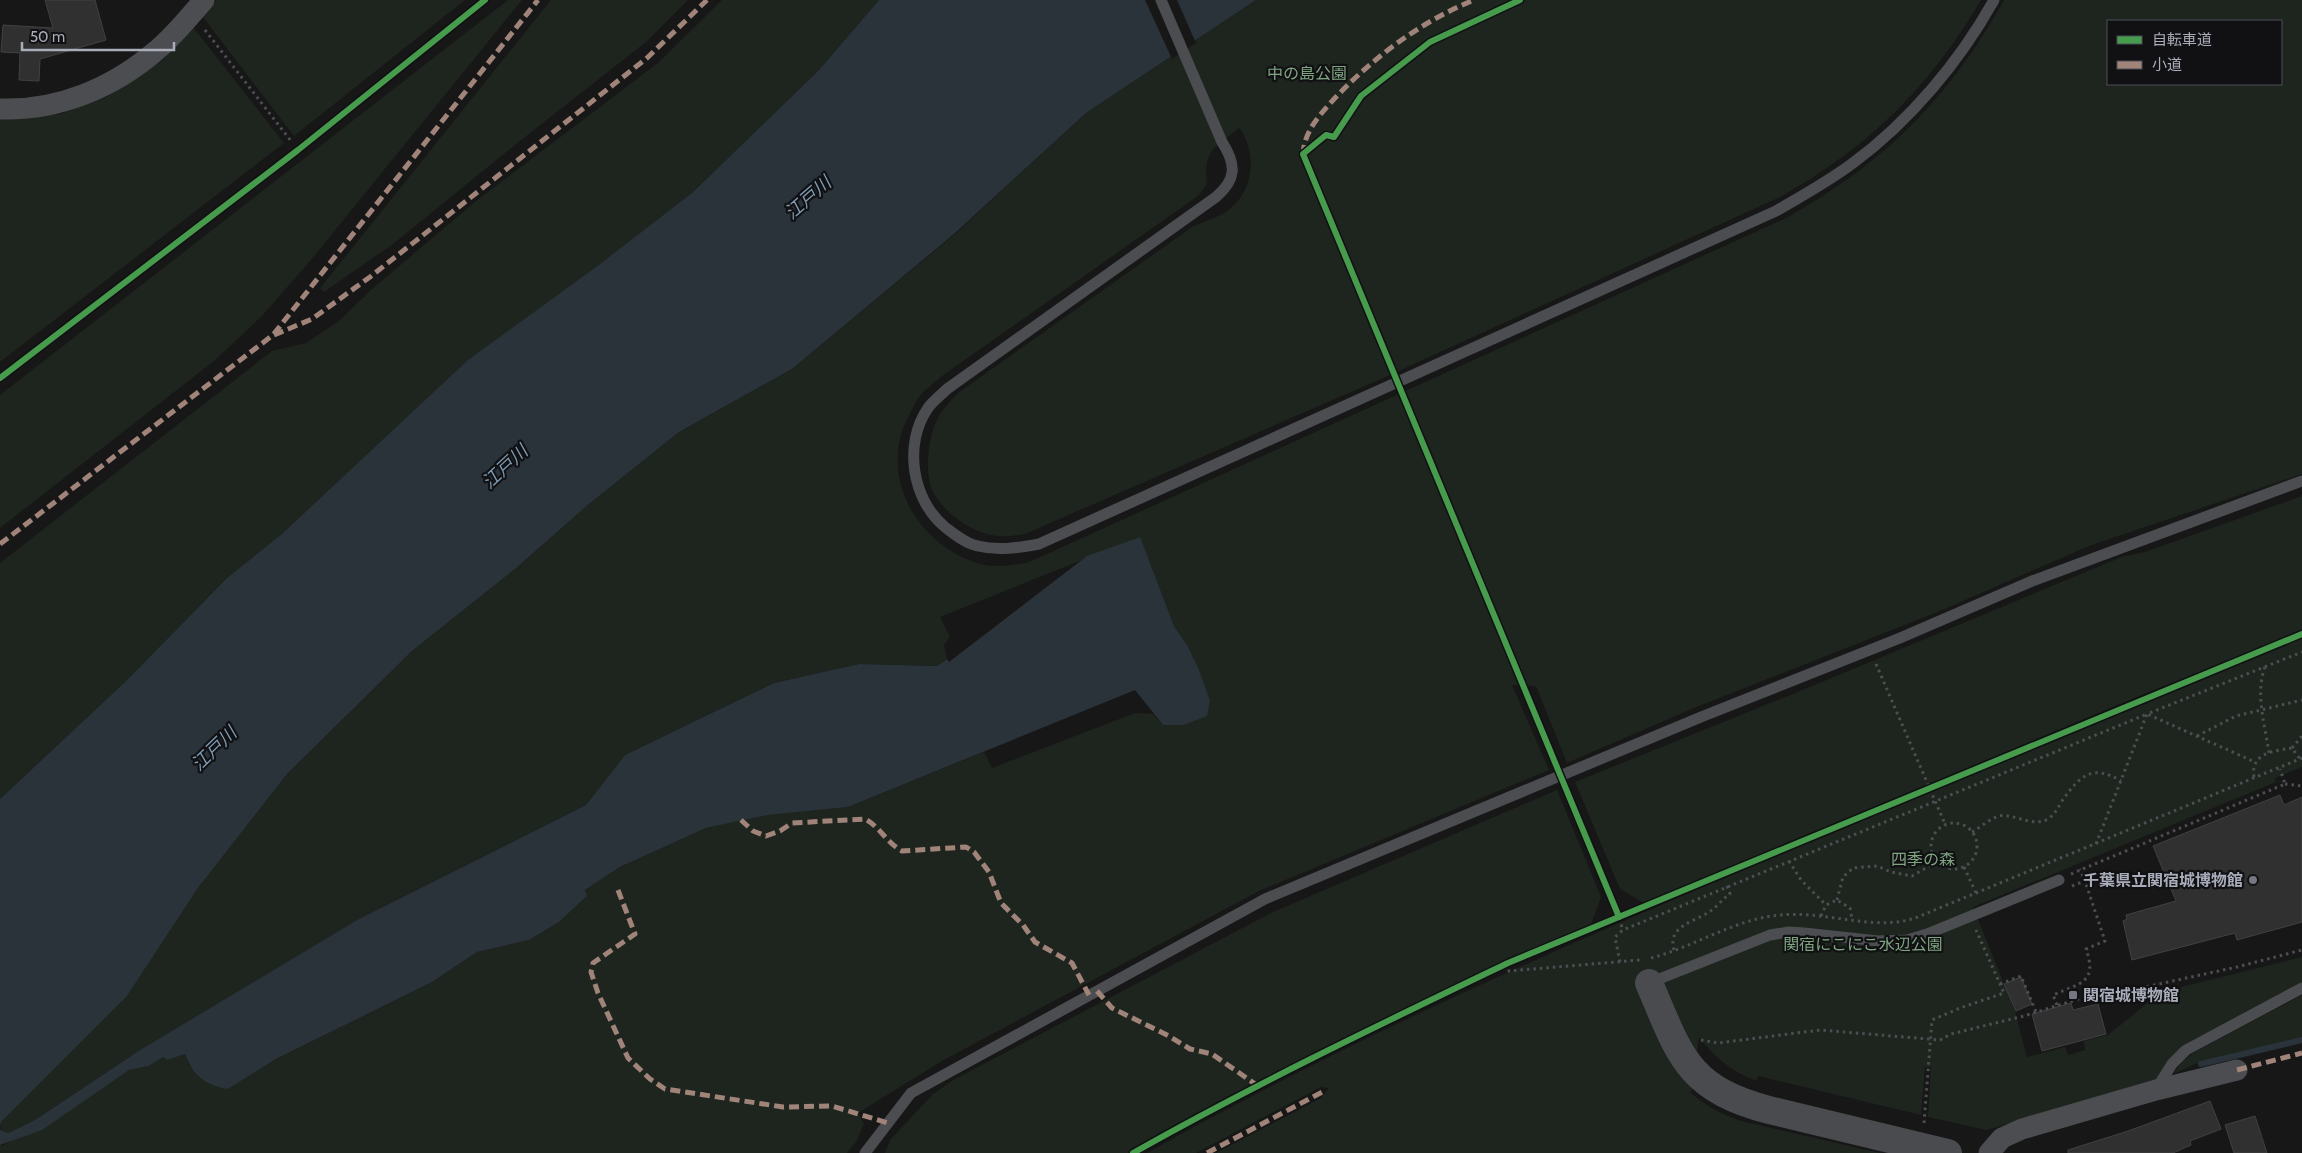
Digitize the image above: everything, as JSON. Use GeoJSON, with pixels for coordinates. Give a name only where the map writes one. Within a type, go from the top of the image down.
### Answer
{"type":"FeatureCollection","features":[{"type":"Feature","properties":{"kind":"street"},"geometry":{"type":"LineString","coordinates":[[0,109],[16,110],[71,101],[123,76],[158,50],[196,9]]}},
{"type":"Feature","properties":{"kind":"street"},"geometry":{"type":"LineString","coordinates":[[1649,983],[1684,1060],[1693,1071],[1722,1093],[1739,1102],[1768,1110],[1948,1153]]}},
{"type":"Feature","properties":{"kind":"street"},"geometry":{"type":"LineString","coordinates":[[1989,1153],[2002,1138],[2013,1132],[2156,1090],[2237,1070]]}},
{"type":"Feature","properties":{"kind":"lane"},"geometry":{"type":"LineString","coordinates":[[1161,0],[1222,142],[1230,154],[1233,168],[1228,187],[947,389],[928,408],[919,428],[914,450],[915,477],[921,498],[936,520],[957,536],[976,546],[1012,549],[1039,544],[1776,211],[1827,181],[1884,138],[1917,104],[1958,54],[1994,0]]}},
{"type":"Feature","properties":{"kind":"lane"},"geometry":{"type":"LineString","coordinates":[[865,1153],[911,1093],[1266,899],[1701,717],[1871,650],[2032,581],[2302,481]]}},
{"type":"Feature","properties":{"kind":"lane"},"geometry":{"type":"LineString","coordinates":[[1649,983],[1750,942],[1789,932],[1878,941],[1907,940],[2059,880]]}},
{"type":"Feature","properties":{"kind":"lane"},"geometry":{"type":"LineString","coordinates":[[2156,1090],[2172,1064],[2186,1050],[2302,988]]}},
{"type":"Feature","properties":{"kind":"path"},"geometry":{"type":"LineString","coordinates":[[1303,154],[1326,135],[1334,137],[1361,96],[1430,42],[1520,0]]}},
{"type":"Feature","properties":{"kind":"path"},"geometry":{"type":"LineString","coordinates":[[196,9],[291,141]]}},
{"type":"Feature","properties":{"kind":"path"},"geometry":{"type":"LineString","coordinates":[[1871,650],[1945,824]]}},
{"type":"Feature","properties":{"kind":"path"},"geometry":{"type":"LineString","coordinates":[[1620,963],[1615,937],[1623,930],[2302,652]]}},
{"type":"Feature","properties":{"kind":"path"},"geometry":{"type":"LineString","coordinates":[[2265,666],[2260,684],[2269,753]]}},
{"type":"Feature","properties":{"kind":"path"},"geometry":{"type":"LineString","coordinates":[[2197,736],[2236,716],[2302,700]]}},
{"type":"Feature","properties":{"kind":"path"},"geometry":{"type":"LineString","coordinates":[[2147,714],[2255,762]]}},
{"type":"Feature","properties":{"kind":"path"},"geometry":{"type":"LineString","coordinates":[[2095,845],[2147,714]]}},
{"type":"Feature","properties":{"kind":"path"},"geometry":{"type":"LineString","coordinates":[[2254,778],[2253,767],[2255,762],[2269,753],[2292,748],[2302,736]]}},
{"type":"Feature","properties":{"kind":"path"},"geometry":{"type":"LineString","coordinates":[[1508,963],[1509,971],[1620,963],[1653,958],[1761,918],[1799,914],[1852,920],[1903,921],[2095,845],[2301,758],[2292,748]]}},
{"type":"Feature","properties":{"kind":"path"},"geometry":{"type":"LineString","coordinates":[[2280,768],[2285,784]]}},
{"type":"Feature","properties":{"kind":"path"},"geometry":{"type":"LineString","coordinates":[[1972,832],[1990,819],[2001,816],[2036,822],[2046,820],[2056,812],[2068,793],[2088,774],[2100,771],[2121,781]]}},
{"type":"Feature","properties":{"kind":"path"},"geometry":{"type":"LineString","coordinates":[[2059,880],[2080,869],[2285,784],[2302,786]]}},
{"type":"Feature","properties":{"kind":"path"},"geometry":{"type":"LineString","coordinates":[[1920,792],[1938,785]]}},
{"type":"Feature","properties":{"kind":"path"},"geometry":{"type":"LineString","coordinates":[[1960,823],[1972,832],[1976,840],[1975,855],[1964,867],[1949,868],[1936,861],[1932,854],[1931,840],[1939,827],[1945,824],[1960,823]]}},
{"type":"Feature","properties":{"kind":"path"},"geometry":{"type":"LineString","coordinates":[[1789,861],[1801,880],[1826,905]]}},
{"type":"Feature","properties":{"kind":"path"},"geometry":{"type":"LineString","coordinates":[[1837,900],[1843,877],[1854,868],[1877,866],[1891,872],[1912,876],[1936,861]]}},
{"type":"Feature","properties":{"kind":"path"},"geometry":{"type":"LineString","coordinates":[[1964,867],[1976,893]]}},
{"type":"Feature","properties":{"kind":"path"},"geometry":{"type":"LineString","coordinates":[[2057,1005],[2053,995],[2079,984],[2088,976],[2091,963],[2086,949],[2105,941],[2080,869]]}},
{"type":"Feature","properties":{"kind":"path"},"geometry":{"type":"LineString","coordinates":[[2070,887],[2085,881]]}},
{"type":"Feature","properties":{"kind":"path"},"geometry":{"type":"LineString","coordinates":[[1674,950],[1671,942],[1676,932],[1692,920],[1709,912],[1730,894],[1727,886]]}},
{"type":"Feature","properties":{"kind":"path"},"geometry":{"type":"LineString","coordinates":[[1610,894],[1623,930]]}},
{"type":"Feature","properties":{"kind":"path"},"geometry":{"type":"LineString","coordinates":[[1821,916],[1826,905],[1837,900]]}},
{"type":"Feature","properties":{"kind":"path"},"geometry":{"type":"LineString","coordinates":[[1837,900],[1850,908],[1852,920]]}},
{"type":"Feature","properties":{"kind":"path"},"geometry":{"type":"LineString","coordinates":[[1610,920],[1627,913]]}},
{"type":"Feature","properties":{"kind":"path"},"geometry":{"type":"LineString","coordinates":[[1924,1123],[1932,1020],[2004,993],[1975,927]]}},
{"type":"Feature","properties":{"kind":"path"},"geometry":{"type":"LineString","coordinates":[[1697,1039],[1718,1043],[1820,1030],[1940,1040],[1951,1034],[2085,997],[2099,997],[2236,967],[2302,950]]}},
{"type":"Feature","properties":{"kind":"path"},"geometry":{"type":"LineString","coordinates":[[1499,968],[1516,960]]}},
{"type":"Feature","properties":{"kind":"path"},"geometry":{"type":"LineString","coordinates":[[2000,984],[2021,976],[2036,1012]]}},
{"type":"Feature","properties":{"kind":"green space"},"geometry":{"type":"Polygon","coordinates":[[[216,0],[465,0],[294,136],[202,16],[216,0]]]}},
{"type":"Feature","properties":{"kind":"green space"},"geometry":{"type":"Polygon","coordinates":[[[508,0],[522,0],[311,260],[262,316],[214,361],[0,528],[0,395],[508,0]]]}},
{"type":"Feature","properties":{"kind":"green space"},"geometry":{"type":"Polygon","coordinates":[[[551,0],[688,0],[646,42],[393,244],[324,292],[320,288],[551,0]]]}},
{"type":"Feature","properties":{"kind":"green space"},"geometry":{"type":"Polygon","coordinates":[[[722,0],[879,0],[819,70],[693,192],[596,267],[283,533],[227,578],[126,681],[0,799],[0,563],[272,351],[306,343],[339,321],[372,289],[476,201],[659,62],[722,0]]]}},
{"type":"Feature","properties":{"kind":"green space","name":"中の島公園"},"geometry":{"type":"Polygon","coordinates":[[[1256,0],[1981,0],[1940,61],[1894,113],[1842,158],[1780,197],[1381,379],[1025,534],[998,536],[979,531],[961,522],[938,500],[930,484],[928,466],[929,446],[934,427],[941,413],[958,393],[1192,227],[1227,211],[1236,203],[1248,183],[1251,160],[1245,138],[1239,128],[1212,150],[1207,163],[1207,184],[1198,196],[942,376],[919,397],[909,416],[901,435],[898,457],[899,478],[906,498],[916,517],[929,533],[946,547],[964,558],[990,566],[1027,563],[1786,218],[1854,175],[1912,125],[1961,68],[2004,0],[2302,0],[2302,474],[2089,546],[1940,611],[1694,708],[1567,763],[1536,686],[1512,685],[1549,770],[1259,891],[942,1061],[858,1113],[864,1124],[856,1142],[847,1153],[0,1153],[0,1145],[2,1146],[129,1070],[149,1066],[163,1057],[167,1059],[185,1054],[189,1066],[228,1089],[276,1059],[432,982],[477,952],[529,940],[559,922],[587,896],[585,890],[620,867],[706,828],[768,815],[848,807],[984,752],[992,768],[1135,713],[1153,714],[1163,725],[1187,645],[1174,626],[1139,537],[940,617],[950,637],[944,645],[947,659],[937,666],[859,664],[774,683],[625,755],[586,805],[357,920],[140,1050],[35,1120],[8,1133],[0,1130],[2,1121],[127,996],[198,888],[287,774],[412,651],[515,569],[589,504],[679,432],[792,369],[955,234],[1086,113],[1256,0]]]}},
{"type":"Feature","properties":{"kind":"green space"},"geometry":{"type":"Polygon","coordinates":[[[193,27],[284,143],[0,362],[0,119],[61,114],[106,97],[163,60],[193,27]]]}},
{"type":"Feature","properties":{"kind":"green space"},"geometry":{"type":"Polygon","coordinates":[[[2302,496],[2302,631],[2151,691],[1644,903],[1620,889],[1575,782],[1805,689],[2124,556],[2145,552],[2302,496]]]}},
{"type":"Feature","properties":{"kind":"green space","name":"関宿にこにこ水辺公園"},"geometry":{"type":"Polygon","coordinates":[[[2302,638],[2302,767],[2275,778],[2276,782],[1973,907],[2015,1011],[2027,1057],[2065,1047],[2068,1055],[2085,1050],[2084,1041],[2108,1035],[2161,992],[2302,957],[2302,982],[2189,1042],[2180,1049],[2154,1082],[2136,1089],[1986,1130],[1928,1117],[1931,1067],[1925,1067],[1921,1115],[1758,1076],[1757,1081],[1748,1078],[1725,1064],[1699,1037],[1692,1091],[1690,1092],[1708,1105],[1741,1121],[1880,1153],[1216,1153],[1321,1098],[1329,1088],[1321,1087],[1196,1153],[1147,1153],[1348,1048],[1553,952],[1843,827],[2302,638]]]}},
{"type":"Feature","properties":{"kind":"green space"},"geometry":{"type":"Polygon","coordinates":[[[1557,790],[1601,897],[1591,924],[1378,1022],[1278,1072],[1130,1153],[885,1153],[890,1140],[933,1094],[955,1079],[1273,912],[1557,790]]]}},
{"type":"Feature","properties":{"kind":"green space"},"geometry":{"type":"Polygon","coordinates":[[[2302,995],[2302,1039],[2200,1062],[2173,1074],[2183,1061],[2196,1051],[2302,995]]]}},
{"type":"Feature","properties":{"kind":"water","name":"江戸川"},"geometry":{"type":"Polygon","coordinates":[[[879,0],[1256,0],[1086,113],[954,234],[792,369],[679,432],[589,504],[515,569],[412,651],[287,774],[198,888],[127,996],[2,1121],[0,1126],[0,799],[126,681],[227,578],[283,533],[468,360],[596,267],[693,192],[819,70],[879,0]]]}},
{"type":"Feature","properties":{"kind":"water"},"geometry":{"type":"Polygon","coordinates":[[[1140,537],[1174,626],[1187,645],[1199,670],[1210,701],[1207,716],[1183,725],[1163,725],[1135,690],[848,807],[768,815],[706,828],[620,867],[585,890],[587,896],[559,922],[529,940],[477,952],[432,982],[276,1059],[228,1089],[206,1082],[196,1074],[185,1054],[167,1060],[163,1057],[149,1066],[129,1070],[42,1130],[0,1145],[0,1130],[8,1133],[35,1120],[140,1050],[357,920],[586,805],[625,755],[774,683],[859,664],[937,666],[947,659],[949,662],[1087,556],[1140,537]]]}},
{"type":"Feature","properties":{"kind":"pier"},"geometry":{"type":"Polygon","coordinates":[[[1145,0],[1177,0],[1196,43],[1172,59],[1145,0]]]}},
{"type":"Feature","properties":{"kind":"building"},"geometry":{"type":"Polygon","coordinates":[[[45,0],[95,0],[106,40],[40,59],[39,81],[19,80],[20,53],[1,52],[3,25],[53,28],[45,0]]]}},
{"type":"Feature","properties":{"kind":"building","name":"千葉県立関宿城博物館"},"geometry":{"type":"Polygon","coordinates":[[[2280,795],[2284,805],[2302,797],[2302,922],[2237,940],[2235,933],[2132,960],[2123,921],[2127,919],[2126,915],[2176,901],[2153,846],[2280,795]]]}},
{"type":"Feature","properties":{"kind":"building"},"geometry":{"type":"Polygon","coordinates":[[[2021,977],[2032,1004],[2016,1011],[2004,984],[2021,977]]]}},
{"type":"Feature","properties":{"kind":"building"},"geometry":{"type":"Polygon","coordinates":[[[2071,1003],[2073,1010],[2098,1004],[2106,1034],[2042,1051],[2032,1014],[2071,1003]]]}},
{"type":"Feature","properties":{"kind":"building"},"geometry":{"type":"Polygon","coordinates":[[[2210,1101],[2221,1129],[2190,1141],[2191,1145],[2173,1153],[2068,1153],[2068,1150],[2128,1131],[2210,1101]]]}},
{"type":"Feature","properties":{"kind":"building"},"geometry":{"type":"Polygon","coordinates":[[[2255,1116],[2267,1153],[2234,1153],[2225,1125],[2255,1116]]]}},
{"type":"Feature","properties":{"kind":"waterway"},"geometry":{"type":"LineString","coordinates":[[2201,1064],[2302,1040]]}},
{"type":"Feature","properties":{"kind":"marked path"},"geometry":{"type":"LineString","coordinates":[[0,544],[273,335],[538,0]]}},
{"type":"Feature","properties":{"kind":"marked path"},"geometry":{"type":"LineString","coordinates":[[274,335],[312,319],[370,277],[647,58],[707,0]]}},
{"type":"Feature","properties":{"kind":"marked path"},"geometry":{"type":"LineString","coordinates":[[1303,155],[1309,131],[1318,118],[1334,99],[1365,69],[1417,30],[1474,0]]}},
{"type":"Feature","properties":{"kind":"marked path"},"geometry":{"type":"LineString","coordinates":[[741,820],[753,831],[766,836],[780,831],[792,823],[865,819],[902,851],[966,847],[974,852],[989,872],[1001,903],[1023,925],[1035,942],[1072,963],[1089,995]]}},
{"type":"Feature","properties":{"kind":"marked path"},"geometry":{"type":"LineString","coordinates":[[618,890],[635,934],[593,963],[591,972],[598,993],[628,1058],[650,1079],[665,1089],[783,1107],[832,1106],[888,1123]]}},
{"type":"Feature","properties":{"kind":"marked path"},"geometry":{"type":"LineString","coordinates":[[1097,991],[1112,1008],[1169,1036],[1190,1049],[1212,1054],[1258,1086]]}},
{"type":"Feature","properties":{"kind":"marked path"},"geometry":{"type":"LineString","coordinates":[[2237,1070],[2302,1053]]}},
{"type":"Feature","properties":{"kind":"marked path"},"geometry":{"type":"LineString","coordinates":[[1207,1153],[1326,1090]]}},
{"type":"Feature","properties":{"kind":"cycle path"},"geometry":{"type":"LineString","coordinates":[[0,378],[298,150],[485,0]]}},
{"type":"Feature","properties":{"kind":"cycle path"},"geometry":{"type":"LineString","coordinates":[[1520,0],[1430,42],[1361,96],[1334,137],[1326,135],[1303,154],[1619,917]]}},
{"type":"Feature","properties":{"kind":"cycle path"},"geometry":{"type":"LineString","coordinates":[[1133,1153],[1272,1079],[1508,963],[2302,634]]}},
{"type":"Feature","properties":{"kind":"place","name":"千葉県立関宿城博物館"},"geometry":{"type":"Point","coordinates":[2253,880]}},
{"type":"Feature","properties":{"kind":"place","name":"関宿城博物館"},"geometry":{"type":"Point","coordinates":[2073,995]}},
{"type":"Feature","properties":{"kind":"park label","name":"四季の森"},"geometry":{"type":"Point","coordinates":[1923,859]}}]}
